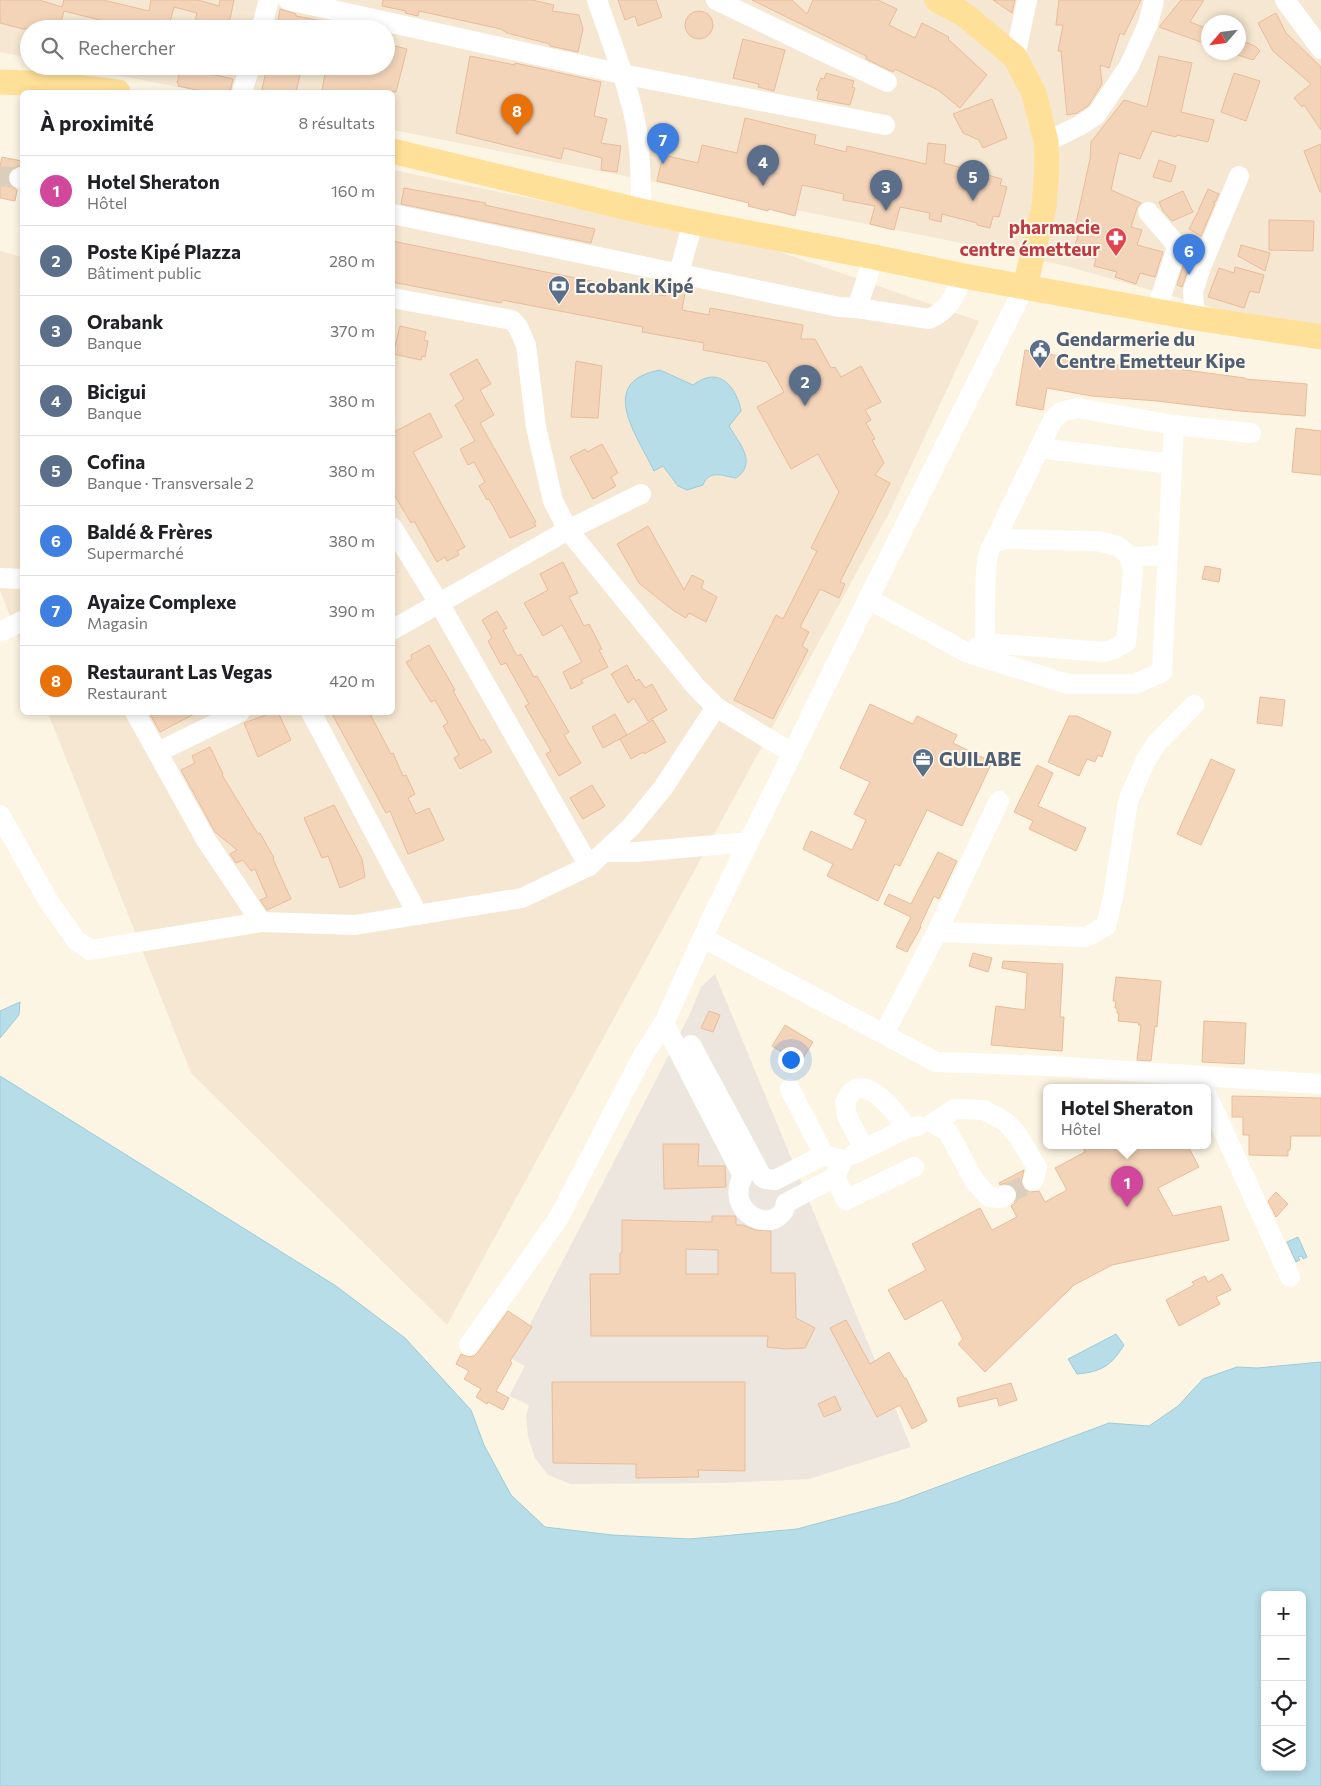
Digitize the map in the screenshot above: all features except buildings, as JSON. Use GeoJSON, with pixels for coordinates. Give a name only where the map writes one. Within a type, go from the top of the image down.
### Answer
{"type":"FeatureCollection","features":[{"type":"Feature","properties":{"kind":"main road"},"geometry":{"type":"LineString","coordinates":[[937,0],[966,15],[1015,58],[1034,93],[1046,142],[1047,167],[1044,207],[1025,286]]}},
{"type":"Feature","properties":{"kind":"main road"},"geometry":{"type":"LineString","coordinates":[[0,82],[84,90]]}},
{"type":"Feature","properties":{"kind":"main road"},"geometry":{"type":"LineString","coordinates":[[395,152],[693,222],[964,276],[1195,318],[1321,337]]}},
{"type":"Feature","properties":{"kind":"street"},"geometry":{"type":"LineString","coordinates":[[263,20],[269,0]]}},
{"type":"Feature","properties":{"kind":"street"},"geometry":{"type":"LineString","coordinates":[[288,0],[378,20]]}},
{"type":"Feature","properties":{"kind":"street"},"geometry":{"type":"LineString","coordinates":[[597,0],[622,74],[637,130],[640,154],[641,211]]}},
{"type":"Feature","properties":{"kind":"street"},"geometry":{"type":"LineString","coordinates":[[716,0],[887,82]]}},
{"type":"Feature","properties":{"kind":"street"},"geometry":{"type":"LineString","coordinates":[[1015,58],[1027,0]]}},
{"type":"Feature","properties":{"kind":"street"},"geometry":{"type":"LineString","coordinates":[[1046,142],[1079,126],[1096,114],[1128,66],[1148,24],[1154,0]]}},
{"type":"Feature","properties":{"kind":"street"},"geometry":{"type":"LineString","coordinates":[[1285,0],[1321,48]]}},
{"type":"Feature","properties":{"kind":"street"},"geometry":{"type":"LineString","coordinates":[[395,24],[622,74],[885,125]]}},
{"type":"Feature","properties":{"kind":"street"},"geometry":{"type":"LineString","coordinates":[[243,90],[247,75]]}},
{"type":"Feature","properties":{"kind":"street"},"geometry":{"type":"LineString","coordinates":[[1195,318],[1193,291],[1200,267],[1239,176]]}},
{"type":"Feature","properties":{"kind":"street"},"geometry":{"type":"LineString","coordinates":[[1148,212],[1175,243],[1176,251],[1156,311]]}},
{"type":"Feature","properties":{"kind":"street"},"geometry":{"type":"LineString","coordinates":[[395,215],[839,307],[929,319],[948,307],[964,276]]}},
{"type":"Feature","properties":{"kind":"street"},"geometry":{"type":"LineString","coordinates":[[679,273],[693,222]]}},
{"type":"Feature","properties":{"kind":"street"},"geometry":{"type":"LineString","coordinates":[[856,308],[874,257]]}},
{"type":"Feature","properties":{"kind":"street"},"geometry":{"type":"LineString","coordinates":[[469,1345],[558,1218],[642,1057],[668,1016],[703,938],[792,753],[1025,286]]}},
{"type":"Feature","properties":{"kind":"street"},"geometry":{"type":"LineString","coordinates":[[395,299],[512,320],[518,327],[526,346],[536,427],[553,501],[568,530],[696,687],[716,707],[792,753]]}},
{"type":"Feature","properties":{"kind":"street"},"geometry":{"type":"LineString","coordinates":[[985,643],[986,566],[990,551],[1053,420],[1061,412],[1077,408],[1174,425],[1251,434]]}},
{"type":"Feature","properties":{"kind":"street"},"geometry":{"type":"LineString","coordinates":[[868,599],[968,653],[1068,684],[1135,684],[1162,672],[1174,425]]}},
{"type":"Feature","properties":{"kind":"street"},"geometry":{"type":"LineString","coordinates":[[1039,448],[1172,464]]}},
{"type":"Feature","properties":{"kind":"street"},"geometry":{"type":"LineString","coordinates":[[395,628],[568,530],[641,494]]}},
{"type":"Feature","properties":{"kind":"street"},"geometry":{"type":"LineString","coordinates":[[395,533],[439,603],[589,866]]}},
{"type":"Feature","properties":{"kind":"street"},"geometry":{"type":"LineString","coordinates":[[968,653],[985,643],[1104,652],[1126,642],[1133,573],[1130,556],[1118,546],[1098,541],[1004,539],[994,544]]}},
{"type":"Feature","properties":{"kind":"street"},"geometry":{"type":"LineString","coordinates":[[1130,556],[1167,555]]}},
{"type":"Feature","properties":{"kind":"street"},"geometry":{"type":"LineString","coordinates":[[0,578],[20,579]]}},
{"type":"Feature","properties":{"kind":"street"},"geometry":{"type":"LineString","coordinates":[[0,632],[20,622]]}},
{"type":"Feature","properties":{"kind":"street"},"geometry":{"type":"LineString","coordinates":[[937,932],[1086,936],[1106,926],[1113,898],[1128,802],[1145,762],[1156,744],[1194,704]]}},
{"type":"Feature","properties":{"kind":"street"},"geometry":{"type":"LineString","coordinates":[[0,815],[49,902],[76,940],[90,950],[261,922],[355,925],[522,898],[589,866],[631,827],[663,788],[716,707]]}},
{"type":"Feature","properties":{"kind":"street"},"geometry":{"type":"LineString","coordinates":[[137,715],[206,840],[261,922]]}},
{"type":"Feature","properties":{"kind":"street"},"geometry":{"type":"LineString","coordinates":[[158,752],[234,715]]}},
{"type":"Feature","properties":{"kind":"street"},"geometry":{"type":"LineString","coordinates":[[313,715],[418,915]]}},
{"type":"Feature","properties":{"kind":"street"},"geometry":{"type":"LineString","coordinates":[[884,1034],[937,932],[998,801]]}},
{"type":"Feature","properties":{"kind":"street"},"geometry":{"type":"LineString","coordinates":[[605,852],[636,852],[749,842]]}},
{"type":"Feature","properties":{"kind":"street"},"geometry":{"type":"LineString","coordinates":[[703,938],[936,1062],[1053,1066],[1201,1082],[1321,1084]]}},
{"type":"Feature","properties":{"kind":"street"},"geometry":{"type":"LineString","coordinates":[[668,1016],[762,1176],[775,1180],[824,1155]]}},
{"type":"Feature","properties":{"kind":"street"},"geometry":{"type":"LineString","coordinates":[[668,1016],[743,1176],[738,1190],[738,1197],[745,1211],[750,1216],[764,1220],[777,1217],[783,1213],[786,1203],[864,1149],[907,1128],[933,1123],[955,1109],[984,1110],[1006,1122],[1019,1137],[1037,1168],[1034,1181]]}},
{"type":"Feature","properties":{"kind":"street"},"geometry":{"type":"LineString","coordinates":[[864,1149],[847,1116],[845,1102],[852,1092],[860,1088],[870,1091],[887,1102],[907,1128]]}},
{"type":"Feature","properties":{"kind":"street"},"geometry":{"type":"LineString","coordinates":[[790,1089],[824,1155],[839,1168],[846,1200],[914,1168]]}},
{"type":"Feature","properties":{"kind":"street"},"geometry":{"type":"LineString","coordinates":[[1211,1104],[1290,1276]]}},
{"type":"Feature","properties":{"kind":"street"},"geometry":{"type":"LineString","coordinates":[[933,1123],[948,1132],[975,1182],[989,1197],[1000,1198],[1006,1196]]}},
{"type":"Feature","properties":{"kind":"shaded area"},"geometry":{"type":"Polygon","coordinates":[[[0,0],[1321,0],[1321,341],[1221,310],[1066,266],[947,240],[395,130],[395,90],[193,90],[116,75],[395,75],[395,20],[20,20],[20,56],[0,52],[0,0]]]}},
{"type":"Feature","properties":{"kind":"shaded area"},"geometry":{"type":"Polygon","coordinates":[[[395,170],[766,247],[979,321],[889,513],[447,1325],[191,1073],[49,715],[395,715],[395,170]]]}},
{"type":"Feature","properties":{"kind":"shaded area"},"geometry":{"type":"Polygon","coordinates":[[[0,251],[20,256],[20,642],[0,590],[0,251]]]}},
{"type":"Feature","properties":{"kind":"shaded area"},"geometry":{"type":"Polygon","coordinates":[[[715,974],[911,1447],[809,1479],[724,1483],[571,1484],[548,1475],[535,1458],[528,1437],[526,1416],[529,1405],[509,1396],[525,1366],[512,1359],[689,1016],[701,987],[715,974]]]}},
{"type":"Feature","properties":{"kind":"water"},"geometry":{"type":"Polygon","coordinates":[[[660,370],[693,385],[703,379],[714,377],[726,382],[734,392],[741,411],[729,426],[741,446],[746,459],[746,466],[736,478],[713,475],[703,485],[687,490],[678,486],[663,466],[654,471],[632,426],[625,398],[630,386],[641,376],[660,370]]]}},
{"type":"Feature","properties":{"kind":"water"},"geometry":{"type":"Polygon","coordinates":[[[20,1002],[19,1015],[0,1038],[0,1011],[20,1002]]]}},
{"type":"Feature","properties":{"kind":"water"},"geometry":{"type":"Polygon","coordinates":[[[0,1076],[336,1286],[405,1338],[471,1410],[484,1445],[511,1495],[545,1527],[612,1535],[690,1539],[797,1529],[897,1502],[1109,1423],[1149,1426],[1178,1406],[1203,1379],[1237,1367],[1257,1368],[1321,1362],[1321,1786],[0,1786],[0,1076]]]}},
{"type":"Feature","properties":{"kind":"water"},"geometry":{"type":"Polygon","coordinates":[[[1298,1237],[1307,1257],[1303,1259],[1302,1256],[1298,1257],[1300,1260],[1296,1262],[1287,1242],[1298,1237]]]}},
{"type":"Feature","properties":{"kind":"water"},"geometry":{"type":"Polygon","coordinates":[[[1116,1334],[1124,1345],[1115,1358],[1105,1367],[1093,1372],[1077,1374],[1068,1359],[1116,1334]]]}},
{"type":"Feature","properties":{"kind":"tunnel"},"geometry":{"type":"LineString","coordinates":[[0,176],[19,178]]}},
{"type":"Feature","properties":{"kind":"tunnel"},"geometry":{"type":"LineString","coordinates":[[1006,1195],[1033,1181]]}},
{"type":"Feature","properties":{"kind":"place","name":"Restaurant Las Vegas"},"geometry":{"type":"Point","coordinates":[517,135]}},
{"type":"Feature","properties":{"kind":"place","name":"Ayaize Complexe"},"geometry":{"type":"Point","coordinates":[663,164]}},
{"type":"Feature","properties":{"kind":"place","name":"Bicigui"},"geometry":{"type":"Point","coordinates":[763,186]}},
{"type":"Feature","properties":{"kind":"place","name":"Cofina"},"geometry":{"type":"Point","coordinates":[973,201]}},
{"type":"Feature","properties":{"kind":"place","name":"Orabank"},"geometry":{"type":"Point","coordinates":[886,211]}},
{"type":"Feature","properties":{"kind":"place","name":"pharmacie centre émetteur"},"geometry":{"type":"Point","coordinates":[1116,257]}},
{"type":"Feature","properties":{"kind":"place","name":"Baldé & Frères"},"geometry":{"type":"Point","coordinates":[1189,275]}},
{"type":"Feature","properties":{"kind":"place","name":"Ecobank Kipé"},"geometry":{"type":"Point","coordinates":[559,305]}},
{"type":"Feature","properties":{"kind":"place","name":"Gendarmerie du Centre Emetteur Kipe"},"geometry":{"type":"Point","coordinates":[1040,369]}},
{"type":"Feature","properties":{"kind":"place","name":"Poste Kipé Plazza"},"geometry":{"type":"Point","coordinates":[805,406]}},
{"type":"Feature","properties":{"kind":"place","name":"GUILABE"},"geometry":{"type":"Point","coordinates":[923,778]}},
{"type":"Feature","properties":{"kind":"place","name":"Hotel Sheraton"},"geometry":{"type":"Point","coordinates":[1127,1207]}}]}
